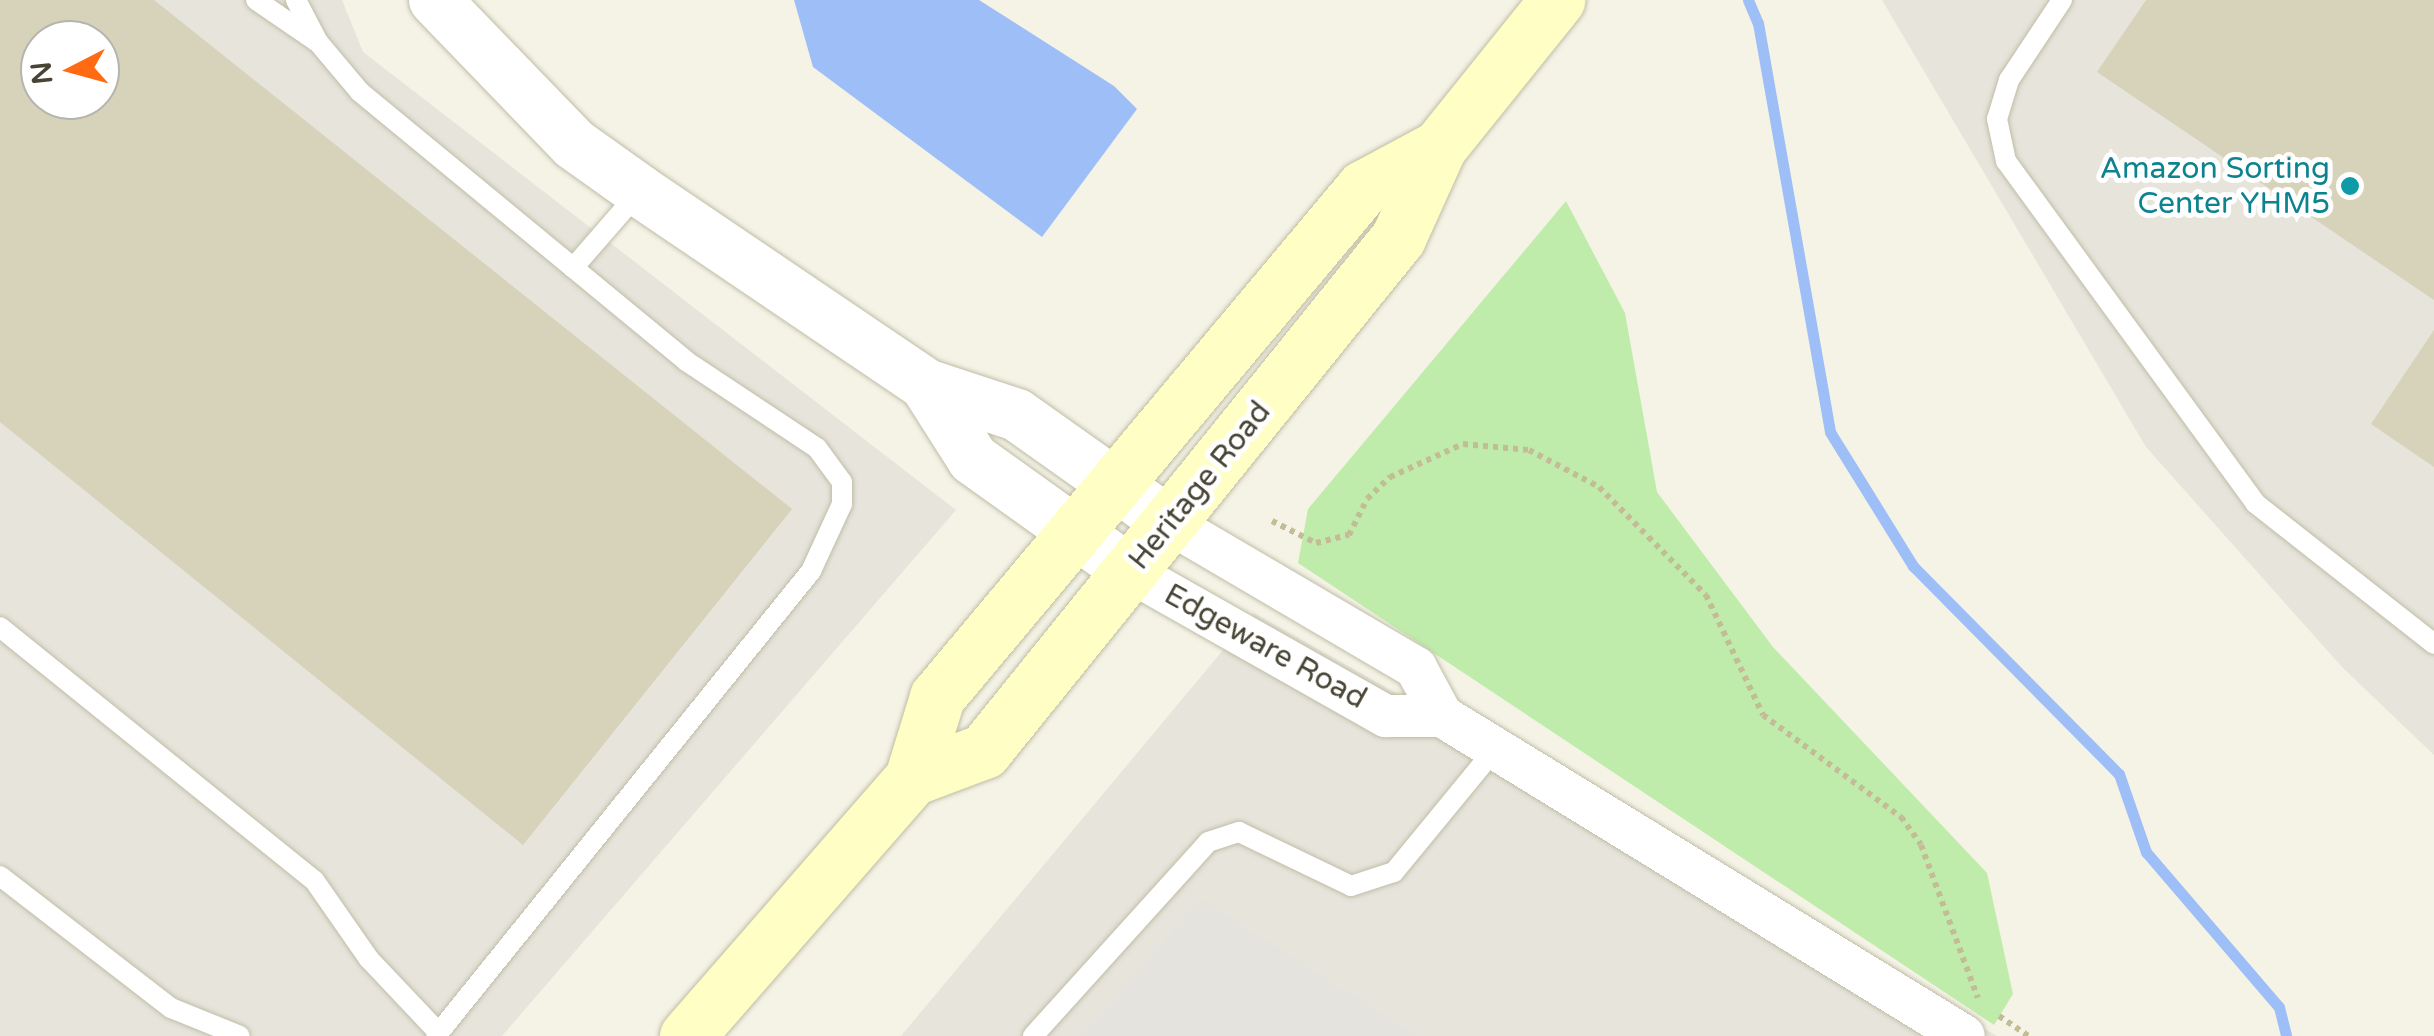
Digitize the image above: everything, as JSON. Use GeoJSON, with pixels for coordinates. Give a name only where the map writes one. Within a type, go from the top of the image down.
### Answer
{"type":"FeatureCollection","features":[{"type":"Feature","properties":{"kind":"main road","name":"Heritage Road"},"geometry":{"type":"LineString","coordinates":[[912,778],[984,751],[1172,524],[1398,238],[1439,147],[1557,0]]}},
{"type":"Feature","properties":{"kind":"main road","name":"Heritage Road"},"geometry":{"type":"LineString","coordinates":[[687,1036],[912,778],[938,697],[1363,188],[1439,147]]}},
{"type":"Feature","properties":{"kind":"street","name":"Edgeware Road"},"geometry":{"type":"LineString","coordinates":[[436,0],[574,144],[926,385],[1017,415],[1172,524],[1416,668],[1442,716],[1964,1036]]}},
{"type":"Feature","properties":{"kind":"street","name":"Edgeware Road"},"geometry":{"type":"LineString","coordinates":[[926,385],[973,459],[1130,572],[1386,716],[1442,716]]}},
{"type":"Feature","properties":{"kind":"lane"},"geometry":{"type":"LineString","coordinates":[[256,0],[318,42]]}},
{"type":"Feature","properties":{"kind":"lane"},"geometry":{"type":"LineString","coordinates":[[0,627],[314,880],[368,959],[438,1034],[812,572],[842,504],[842,482],[817,448],[686,361],[360,92],[318,42],[296,0]]}},
{"type":"Feature","properties":{"kind":"lane"},"geometry":{"type":"LineString","coordinates":[[2062,0],[2009,80],[1997,119],[2006,160],[2255,503],[2434,644]]}},
{"type":"Feature","properties":{"kind":"lane"},"geometry":{"type":"LineString","coordinates":[[573,268],[640,191]]}},
{"type":"Feature","properties":{"kind":"lane"},"geometry":{"type":"LineString","coordinates":[[1033,1036],[1208,842],[1239,832],[1350,886],[1394,872],[1495,750]]}},
{"type":"Feature","properties":{"kind":"lane"},"geometry":{"type":"LineString","coordinates":[[0,876],[171,1008],[240,1036]]}},
{"type":"Feature","properties":{"kind":"path"},"geometry":{"type":"LineString","coordinates":[[1272,521],[1316,543],[1349,535],[1367,498],[1390,477],[1463,444],[1528,450],[1599,487],[1676,558],[1706,595],[1763,716],[1900,817],[1921,845],[1976,996],[2030,1036]]}},
{"type":"Feature","properties":{"kind":"shaded area"},"geometry":{"type":"Polygon","coordinates":[[[0,0],[342,0],[363,52],[956,510],[502,1036],[0,1036],[0,0]]]}},
{"type":"Feature","properties":{"kind":"shaded area"},"geometry":{"type":"Polygon","coordinates":[[[1882,0],[2434,0],[2434,755],[2342,667],[2146,447],[1882,0]]]}},
{"type":"Feature","properties":{"kind":"shaded area"},"geometry":{"type":"Polygon","coordinates":[[[1254,613],[1495,749],[1997,1036],[901,1036],[1254,613]]]}},
{"type":"Feature","properties":{"kind":"shaded area"},"geometry":{"type":"Polygon","coordinates":[[[1201,899],[1417,1036],[1080,1036],[1201,899]]]}},
{"type":"Feature","properties":{"kind":"green space"},"geometry":{"type":"Polygon","coordinates":[[[1566,201],[1625,313],[1657,492],[1773,647],[1987,873],[2013,994],[1994,1025],[1298,563],[1308,509],[1566,201]]]}},
{"type":"Feature","properties":{"kind":"water"},"geometry":{"type":"Polygon","coordinates":[[[794,0],[979,0],[1114,86],[1137,109],[1042,237],[813,67],[794,0]]]}},
{"type":"Feature","properties":{"kind":"building"},"geometry":{"type":"Polygon","coordinates":[[[0,0],[154,0],[792,509],[523,845],[0,422],[0,0]]]}},
{"type":"Feature","properties":{"kind":"building","name":"Amazon Sorting Center YHM5"},"geometry":{"type":"Polygon","coordinates":[[[2146,0],[2434,0],[2434,300],[2097,72],[2146,0]]]}},
{"type":"Feature","properties":{"kind":"building"},"geometry":{"type":"Polygon","coordinates":[[[2434,330],[2434,467],[2371,424],[2434,330]]]}},
{"type":"Feature","properties":{"kind":"waterway"},"geometry":{"type":"LineString","coordinates":[[1748,0],[1758,23],[1830,432],[1913,566],[2119,774],[2146,852],[2279,1007],[2286,1036]]}},
{"type":"Feature","properties":{"kind":"place","name":"Amazon Sorting Center YHM5"},"geometry":{"type":"Point","coordinates":[2350,186]}}]}
